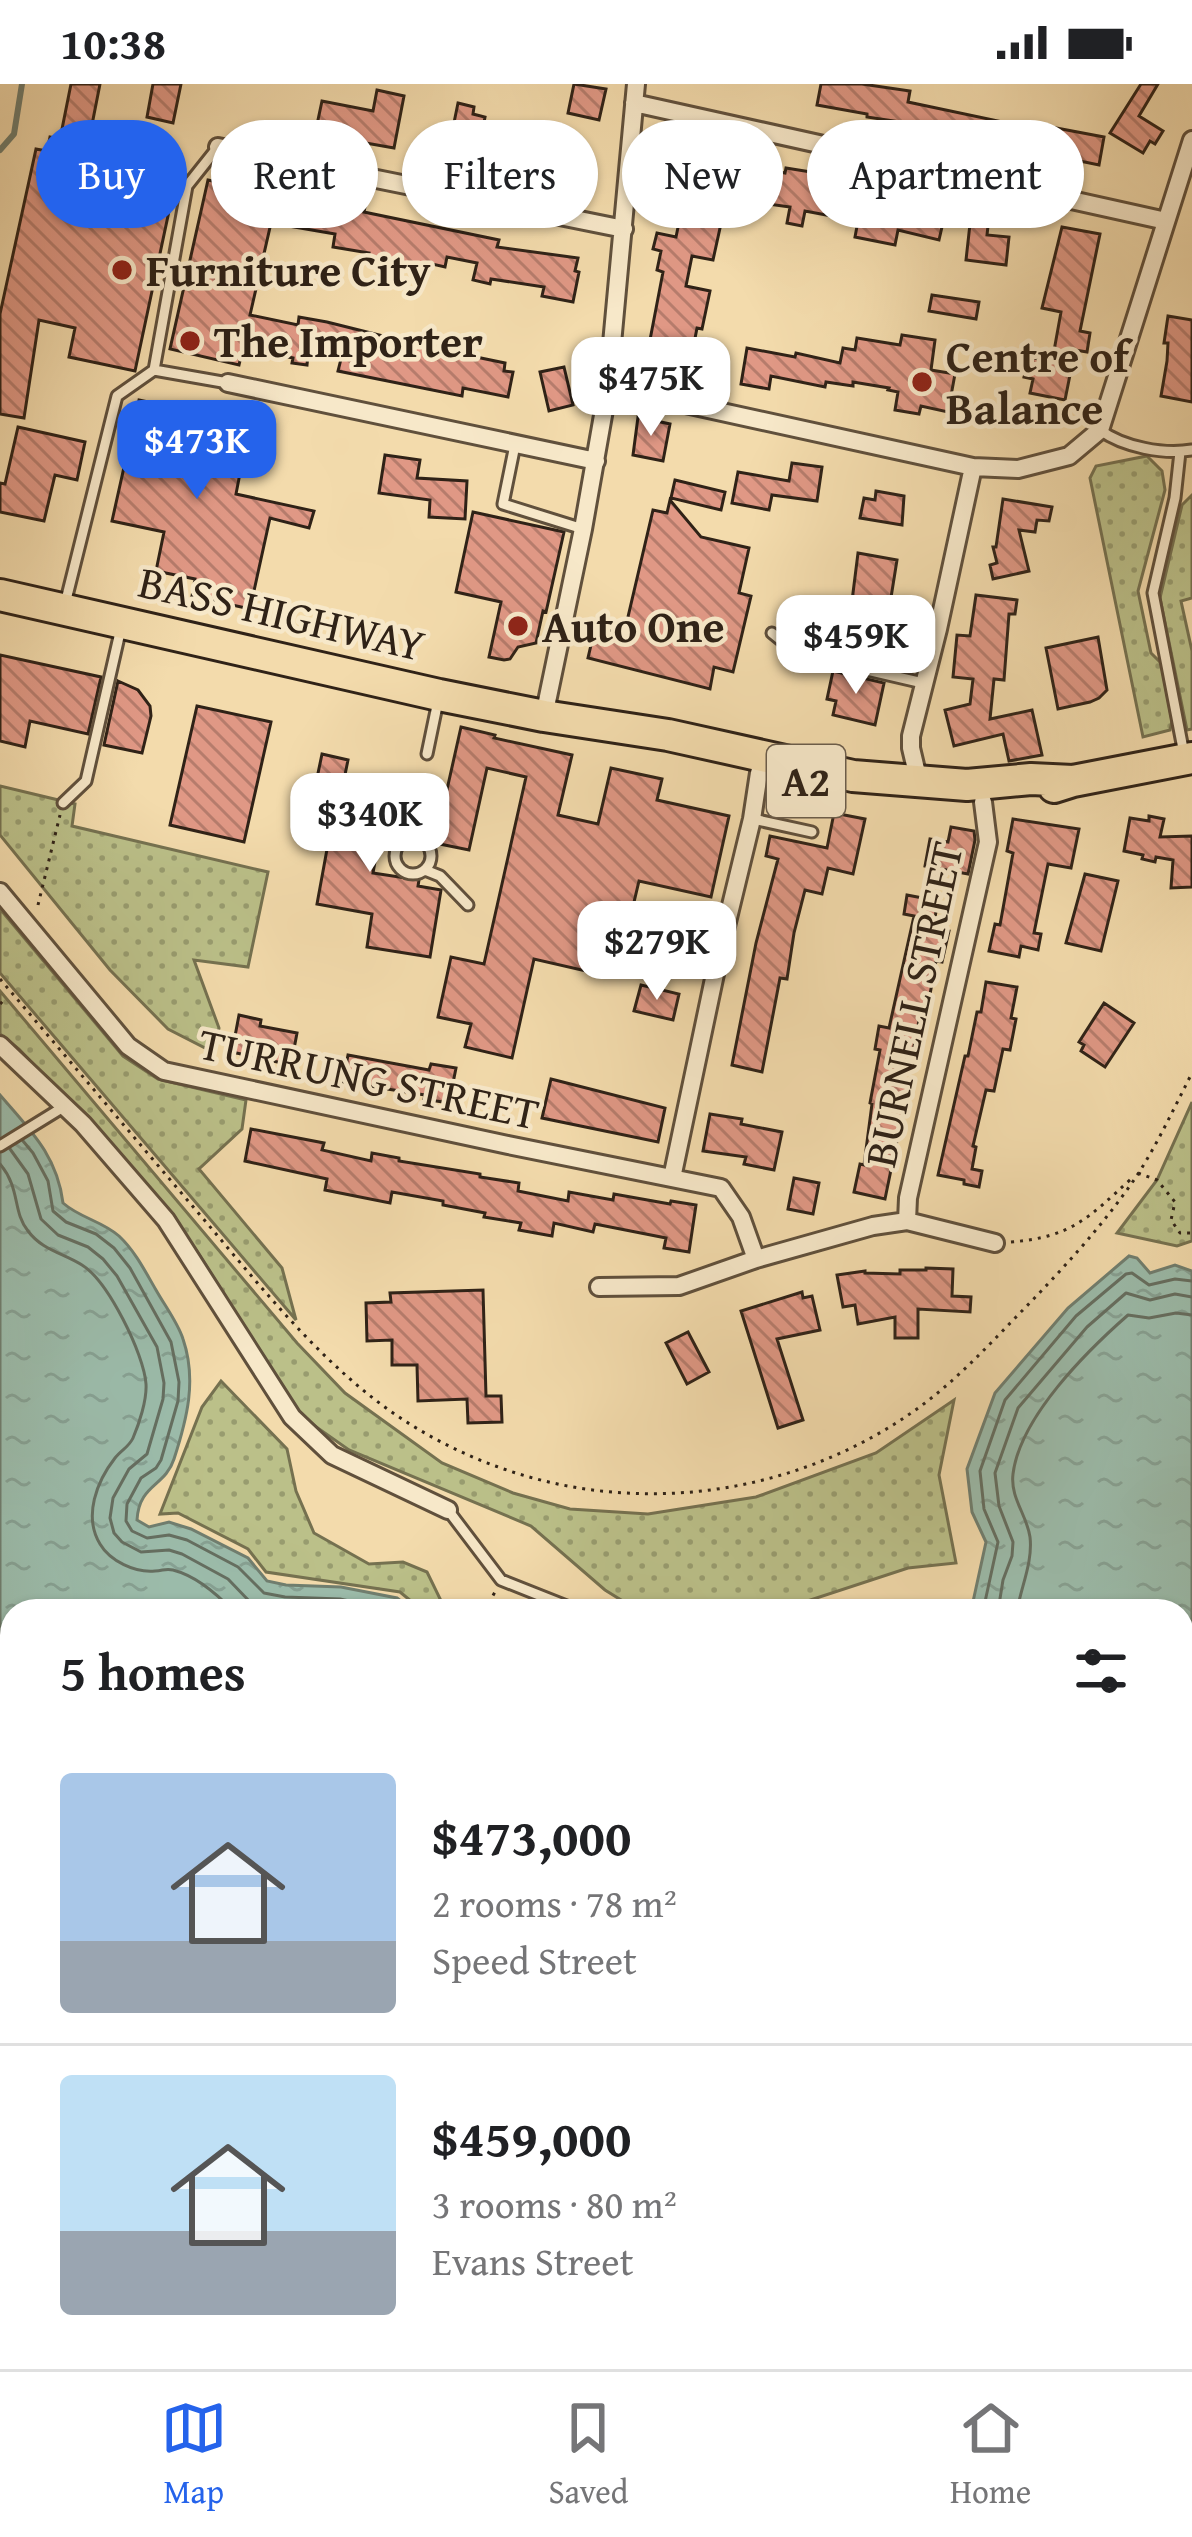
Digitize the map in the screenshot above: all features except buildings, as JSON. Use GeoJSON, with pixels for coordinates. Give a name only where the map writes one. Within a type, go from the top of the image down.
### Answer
{"type":"FeatureCollection","features":[{"type":"Feature","properties":{"kind":"highway","name":"BASS HIGHWAY"},"geometry":{"type":"LineString","coordinates":[[0,596],[439,695],[668,735],[853,776],[967,785],[1073,781]]}},
{"type":"Feature","properties":{"kind":"highway","name":"BASS HIGHWAY"},"geometry":{"type":"LineString","coordinates":[[544,716],[629,743],[758,773],[921,801],[983,802],[1189,759]]}},
{"type":"Feature","properties":{"kind":"street"},"geometry":{"type":"LineString","coordinates":[[544,716],[608,387],[635,94],[1166,220]]}},
{"type":"Feature","properties":{"kind":"street"},"geometry":{"type":"LineString","coordinates":[[608,387],[973,467],[1018,469],[1069,456],[1100,430],[1192,140]]}},
{"type":"Feature","properties":{"kind":"street"},"geometry":{"type":"LineString","coordinates":[[378,179],[624,229]]}},
{"type":"Feature","properties":{"kind":"street"},"geometry":{"type":"LineString","coordinates":[[228,383],[596,461]]}},
{"type":"Feature","properties":{"kind":"street"},"geometry":{"type":"LineString","coordinates":[[920,782],[911,736],[973,467]]}},
{"type":"Feature","properties":{"kind":"street"},"geometry":{"type":"LineString","coordinates":[[672,1178],[752,819],[758,773]]}},
{"type":"Feature","properties":{"kind":"street","name":"BURNELL STREET"},"geometry":{"type":"LineString","coordinates":[[907,1221],[908,1198],[988,842],[983,802]]}},
{"type":"Feature","properties":{"kind":"street","name":"TURRUNG STREET"},"geometry":{"type":"LineString","coordinates":[[0,892],[128,1046],[164,1071],[721,1188],[741,1217],[756,1259]]}},
{"type":"Feature","properties":{"kind":"street"},"geometry":{"type":"LineString","coordinates":[[0,1045],[65,1106],[166,1220],[292,1417],[332,1455],[448,1510]]}},
{"type":"Feature","properties":{"kind":"street"},"geometry":{"type":"LineString","coordinates":[[599,1287],[679,1286],[756,1259],[907,1221],[995,1244]]}},
{"type":"Feature","properties":{"kind":"lane"},"geometry":{"type":"LineString","coordinates":[[64,610],[117,396],[154,370],[187,187],[211,156]]}},
{"type":"Feature","properties":{"kind":"lane"},"geometry":{"type":"LineString","coordinates":[[154,370],[228,383]]}},
{"type":"Feature","properties":{"kind":"lane"},"geometry":{"type":"LineString","coordinates":[[1100,430],[1153,449],[1186,451],[1153,593],[1189,759]]}},
{"type":"Feature","properties":{"kind":"lane"},"geometry":{"type":"LineString","coordinates":[[514,444],[503,504],[584,529]]}},
{"type":"Feature","properties":{"kind":"lane"},"geometry":{"type":"LineString","coordinates":[[63,803],[86,782],[122,622]]}},
{"type":"Feature","properties":{"kind":"lane"},"geometry":{"type":"LineString","coordinates":[[772,634],[798,654],[923,683]]}},
{"type":"Feature","properties":{"kind":"lane"},"geometry":{"type":"LineString","coordinates":[[427,754],[439,695]]}},
{"type":"Feature","properties":{"kind":"lane"},"geometry":{"type":"LineString","coordinates":[[752,819],[812,832]]}},
{"type":"Feature","properties":{"kind":"lane"},"geometry":{"type":"LineString","coordinates":[[425,869],[440,876],[468,905]]}},
{"type":"Feature","properties":{"kind":"lane"},"geometry":{"type":"LineString","coordinates":[[0,1146],[65,1106]]}},
{"type":"Feature","properties":{"kind":"lane"},"geometry":{"type":"LineString","coordinates":[[448,1510],[502,1580],[549,1599]]}},
{"type":"Feature","properties":{"kind":"path"},"geometry":{"type":"LineString","coordinates":[[32,930],[63,803]]}},
{"type":"Feature","properties":{"kind":"path"},"geometry":{"type":"LineString","coordinates":[[0,979],[257,1282],[358,1386],[416,1427],[498,1467],[606,1492],[667,1495],[738,1487],[794,1472],[868,1438],[921,1406],[970,1365],[1050,1283],[1112,1210],[1139,1172],[1192,1073]]}},
{"type":"Feature","properties":{"kind":"path"},"geometry":{"type":"LineString","coordinates":[[1139,1172],[1157,1180],[1174,1202],[1172,1220],[1180,1233],[1192,1233]]}},
{"type":"Feature","properties":{"kind":"path"},"geometry":{"type":"LineString","coordinates":[[995,1244],[1047,1239],[1084,1222],[1139,1172]]}},
{"type":"Feature","properties":{"kind":"path"},"geometry":{"type":"LineString","coordinates":[[491,1599],[502,1580]]}},
{"type":"Feature","properties":{"kind":"green space"},"geometry":{"type":"Polygon","coordinates":[[[1147,456],[1162,471],[1165,490],[1138,591],[1151,653],[1161,663],[1172,721],[1170,730],[1143,737],[1090,478],[1096,466],[1147,456]]]}},
{"type":"Feature","properties":{"kind":"green space"},"geometry":{"type":"Polygon","coordinates":[[[1192,495],[1192,598],[1181,601],[1192,651],[1192,729],[1187,730],[1160,598],[1182,505],[1192,495]]]}},
{"type":"Feature","properties":{"kind":"green space"},"geometry":{"type":"Polygon","coordinates":[[[0,786],[75,804],[72,826],[268,872],[248,967],[194,960],[219,1028],[213,1052],[168,1029],[110,970],[0,835],[0,786]]]}},
{"type":"Feature","properties":{"kind":"green space"},"geometry":{"type":"Polygon","coordinates":[[[0,909],[123,1056],[158,1079],[246,1100],[242,1129],[199,1169],[282,1268],[296,1320],[0,973],[0,909]]]}},
{"type":"Feature","properties":{"kind":"green space"},"geometry":{"type":"Polygon","coordinates":[[[0,991],[297,1343],[345,1393],[442,1463],[513,1493],[570,1509],[648,1514],[756,1497],[876,1453],[954,1400],[939,1475],[956,1563],[908,1568],[814,1599],[620,1599],[531,1526],[349,1450],[302,1417],[196,1250],[121,1157],[0,1034],[0,991]]]}},
{"type":"Feature","properties":{"kind":"green space"},"geometry":{"type":"Polygon","coordinates":[[[1192,1102],[1192,1241],[1177,1246],[1117,1233],[1157,1180],[1192,1102]]]}},
{"type":"Feature","properties":{"kind":"green space"},"geometry":{"type":"Polygon","coordinates":[[[221,1381],[287,1449],[296,1491],[314,1533],[369,1564],[403,1562],[427,1572],[440,1599],[408,1599],[400,1592],[266,1572],[248,1549],[178,1513],[160,1514],[202,1407],[221,1381]]]}},
{"type":"Feature","properties":{"kind":"water"},"geometry":{"type":"Polygon","coordinates":[[[0,1095],[48,1157],[63,1203],[125,1242],[183,1339],[190,1384],[183,1429],[170,1468],[142,1499],[137,1520],[149,1527],[169,1522],[191,1529],[248,1558],[267,1581],[341,1587],[398,1599],[0,1599],[0,1095]]]}},
{"type":"Feature","properties":{"kind":"water"},"geometry":{"type":"Polygon","coordinates":[[[1129,1256],[1150,1273],[1175,1265],[1192,1271],[1192,1599],[974,1599],[986,1542],[972,1512],[967,1469],[995,1393],[1068,1308],[1129,1256]]]}},
{"type":"Feature","properties":{"kind":"waterway"},"geometry":{"type":"LineString","coordinates":[[0,150],[14,134],[22,84]]}},
{"type":"Feature","properties":{"kind":"place","name":"Furniture City"},"geometry":{"type":"Point","coordinates":[122,270]}},
{"type":"Feature","properties":{"kind":"place","name":"The Importer"},"geometry":{"type":"Point","coordinates":[190,341]}},
{"type":"Feature","properties":{"kind":"place","name":"Centre of Balance"},"geometry":{"type":"Point","coordinates":[922,382]}},
{"type":"Feature","properties":{"kind":"place","name":"Auto One"},"geometry":{"type":"Point","coordinates":[518,626]}}]}
